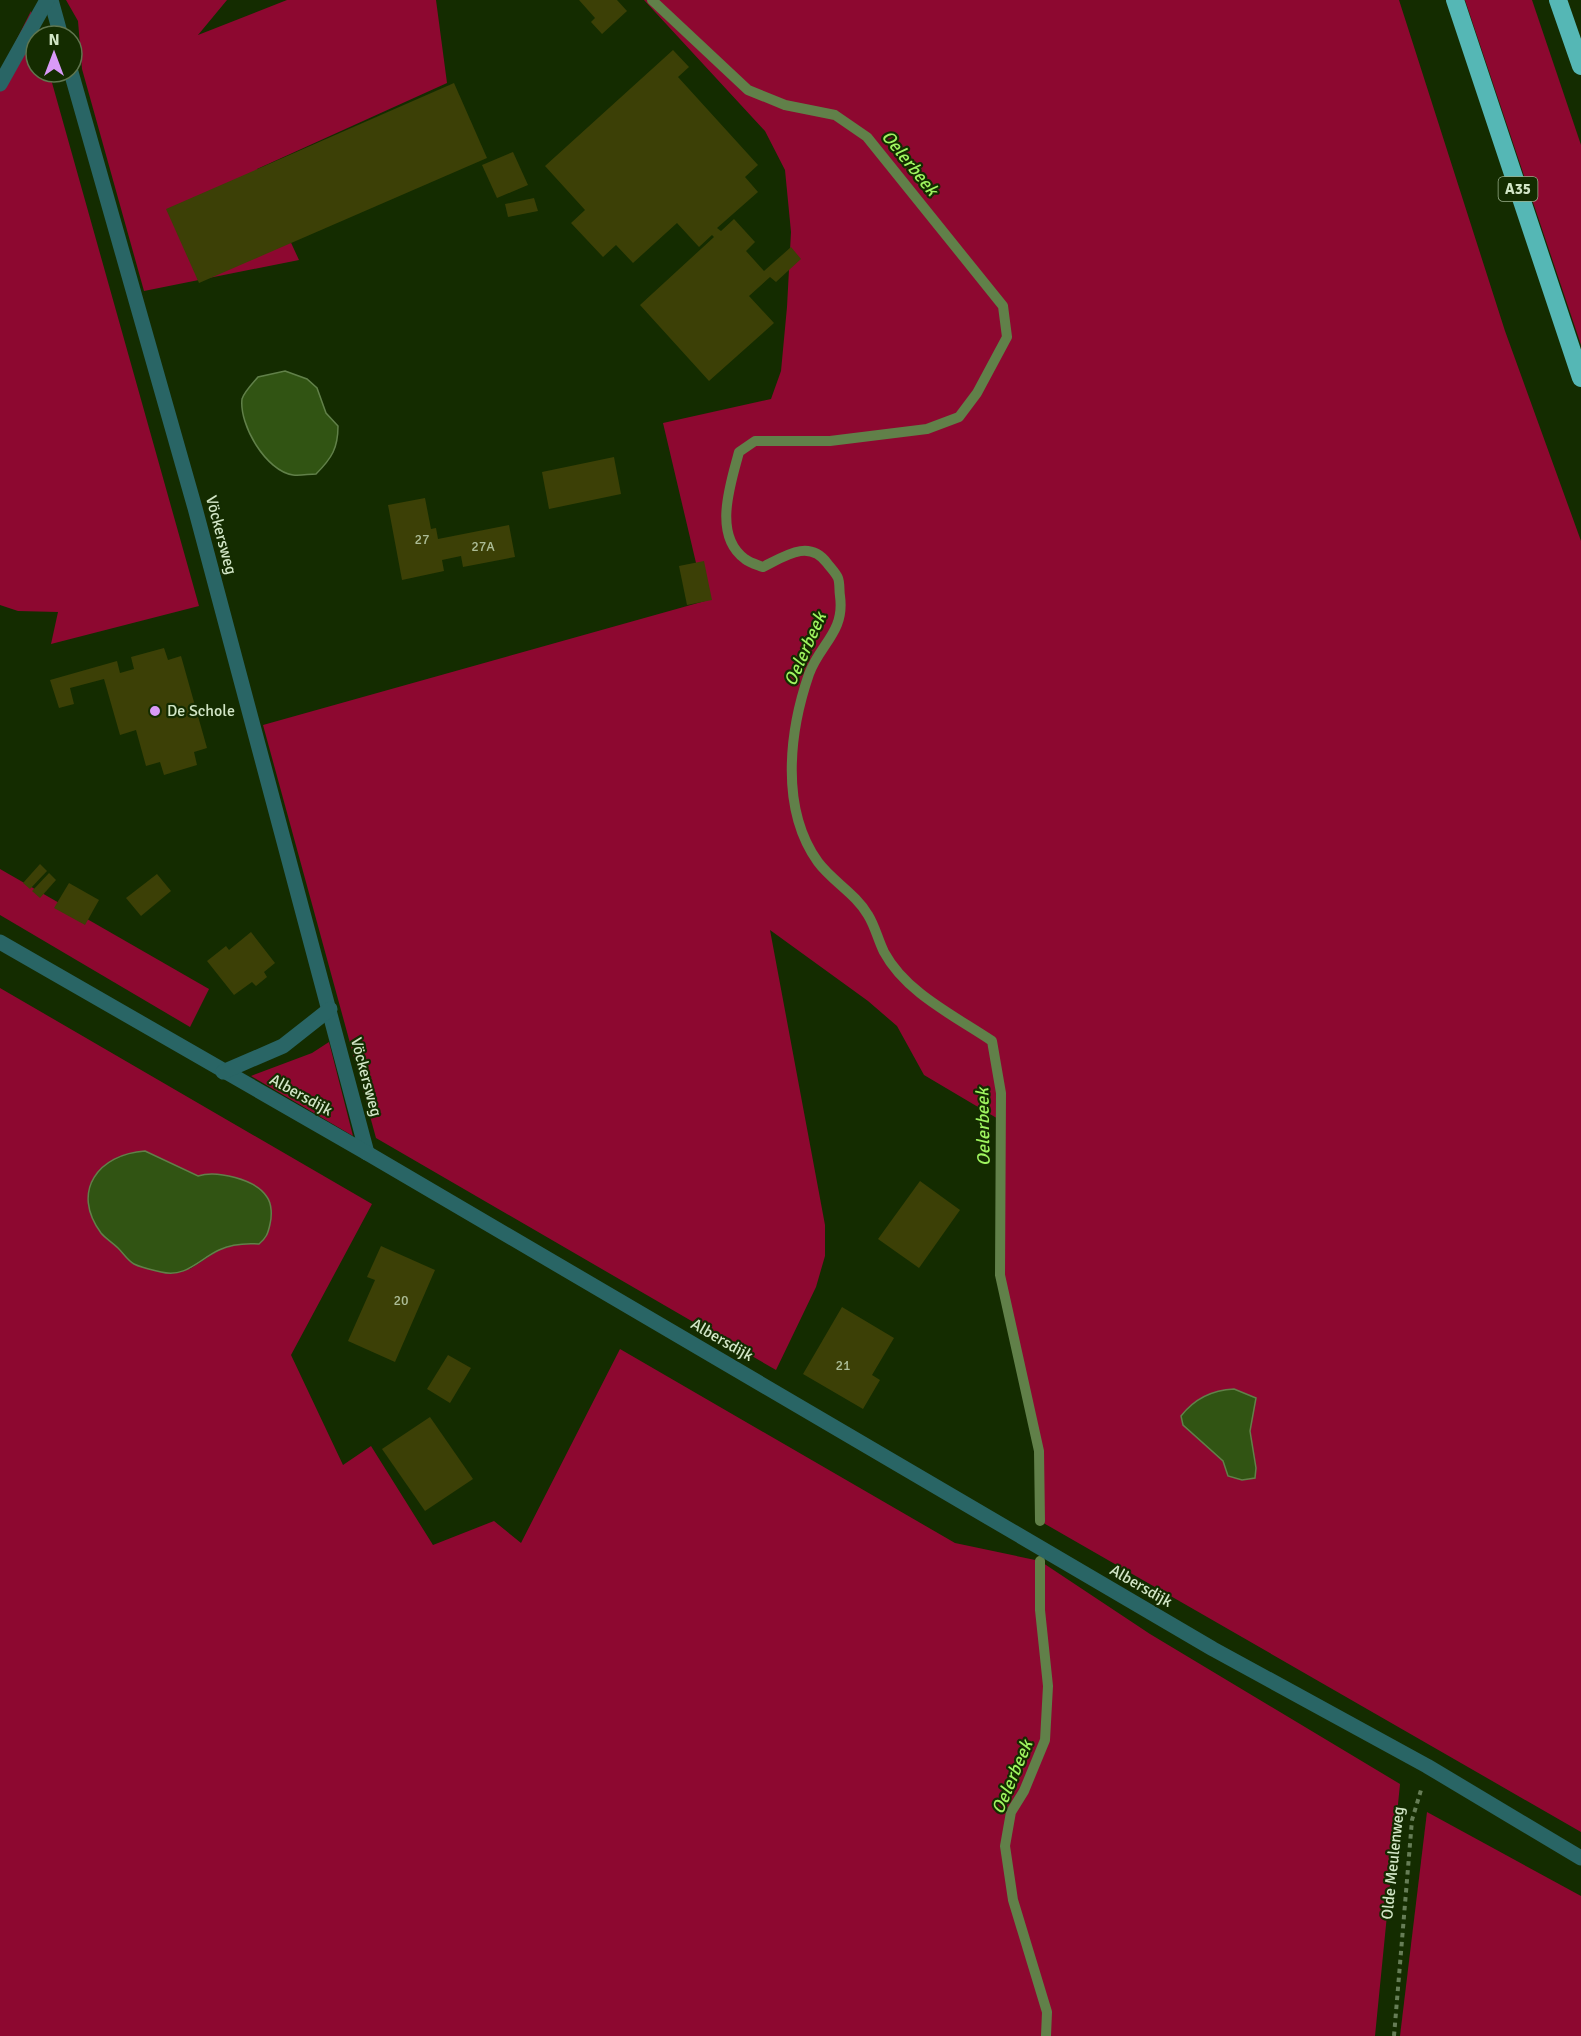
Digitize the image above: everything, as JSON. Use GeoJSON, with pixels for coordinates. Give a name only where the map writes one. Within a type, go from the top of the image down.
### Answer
{"type":"FeatureCollection","features":[{"type":"Feature","properties":{"kind":"highway","name":"A35"},"geometry":{"type":"LineString","coordinates":[[1455,0],[1581,378]]}},
{"type":"Feature","properties":{"kind":"highway"},"geometry":{"type":"LineString","coordinates":[[1558,0],[1581,66]]}},
{"type":"Feature","properties":{"kind":"street"},"geometry":{"type":"LineString","coordinates":[[49,0],[57,24]]}},
{"type":"Feature","properties":{"kind":"street"},"geometry":{"type":"LineString","coordinates":[[0,84],[49,0]]}},
{"type":"Feature","properties":{"kind":"street","name":"Vöckersweg"},"geometry":{"type":"LineString","coordinates":[[74,84],[198,520],[367,1153]]}},
{"type":"Feature","properties":{"kind":"street","name":"Albersdijk"},"geometry":{"type":"LineString","coordinates":[[0,942],[367,1153],[1213,1648],[1427,1766]]}},
{"type":"Feature","properties":{"kind":"street"},"geometry":{"type":"LineString","coordinates":[[223,1072],[283,1046],[330,1009]]}},
{"type":"Feature","properties":{"kind":"street"},"geometry":{"type":"LineString","coordinates":[[1427,1766],[1581,1858]]}},
{"type":"Feature","properties":{"kind":"path","name":"Olde Meulenweg"},"geometry":{"type":"LineString","coordinates":[[1394,2036],[1412,1820],[1427,1766]]}},
{"type":"Feature","properties":{"kind":"shaded area"},"geometry":{"type":"Polygon","coordinates":[[[66,0],[227,0],[198,35],[287,0],[436,0],[447,83],[257,169],[299,260],[144,291],[84,76],[84,24],[78,24],[66,0]]]}},
{"type":"Feature","properties":{"kind":"shaded area"},"geometry":{"type":"Polygon","coordinates":[[[644,0],[1399,0],[1505,331],[1581,541],[1581,1832],[1040,1521],[1039,1451],[1000,1275],[1000,1120],[924,1075],[897,1026],[868,1001],[770,930],[825,1225],[825,1256],[816,1287],[776,1370],[376,1138],[263,725],[705,601],[663,423],[771,399],[781,371],[791,232],[785,170],[765,131],[644,0]],[[1252,1413],[1183,1425],[1223,1461],[1228,1476],[1256,1468],[1250,1431],[1252,1413]]]}},
{"type":"Feature","properties":{"kind":"shaded area"},"geometry":{"type":"Polygon","coordinates":[[[1465,0],[1532,0],[1581,145],[1581,345],[1465,0]]]}},
{"type":"Feature","properties":{"kind":"shaded area"},"geometry":{"type":"Polygon","coordinates":[[[31,11],[35,24],[24,24],[31,11]]]}},
{"type":"Feature","properties":{"kind":"shaded area"},"geometry":{"type":"Polygon","coordinates":[[[24,25],[24,84],[52,84],[199,606],[51,644],[58,612],[18,611],[0,605],[0,73],[24,25]]]}},
{"type":"Feature","properties":{"kind":"shaded area"},"geometry":{"type":"Polygon","coordinates":[[[285,371],[307,379],[317,388],[326,413],[338,426],[337,441],[333,452],[316,474],[293,475],[273,465],[256,445],[245,421],[242,399],[249,388],[258,377],[285,371]]]}},
{"type":"Feature","properties":{"kind":"shaded area"},"geometry":{"type":"Polygon","coordinates":[[[0,869],[209,989],[190,1027],[0,915],[0,869]]]}},
{"type":"Feature","properties":{"kind":"shaded area"},"geometry":{"type":"Polygon","coordinates":[[[0,988],[372,1204],[291,1355],[343,1465],[371,1446],[433,1545],[494,1521],[521,1543],[620,1349],[955,1543],[1040,1561],[1150,1634],[1400,1784],[1375,2036],[0,2036],[0,988]],[[145,1151],[123,1252],[133,1264],[190,1269],[219,1250],[242,1243],[259,1244],[198,1176],[145,1151]]]}},
{"type":"Feature","properties":{"kind":"shaded area"},"geometry":{"type":"Polygon","coordinates":[[[329,1042],[353,1136],[251,1076],[312,1053],[329,1042]]]}},
{"type":"Feature","properties":{"kind":"shaded area"},"geometry":{"type":"Polygon","coordinates":[[[145,1151],[198,1176],[225,1175],[254,1185],[269,1200],[271,1217],[265,1238],[259,1244],[239,1244],[224,1248],[192,1267],[178,1272],[161,1272],[132,1263],[101,1233],[92,1218],[88,1203],[89,1189],[94,1177],[114,1159],[145,1151]]]}},
{"type":"Feature","properties":{"kind":"shaded area"},"geometry":{"type":"Polygon","coordinates":[[[1234,1389],[1256,1398],[1250,1431],[1256,1468],[1255,1478],[1242,1480],[1228,1476],[1223,1461],[1183,1425],[1181,1416],[1198,1400],[1211,1393],[1234,1389]]]}},
{"type":"Feature","properties":{"kind":"shaded area"},"geometry":{"type":"Polygon","coordinates":[[[1427,1812],[1581,1896],[1581,2036],[1400,2036],[1427,1812]]]}},
{"type":"Feature","properties":{"kind":"building"},"geometry":{"type":"Polygon","coordinates":[[[579,0],[617,0],[627,11],[602,34],[591,22],[595,18],[579,0]]]}},
{"type":"Feature","properties":{"kind":"building"},"geometry":{"type":"Polygon","coordinates":[[[673,50],[689,67],[678,77],[758,165],[745,177],[758,192],[717,228],[721,231],[734,219],[755,242],[746,251],[764,271],[791,247],[801,259],[776,282],[770,277],[749,296],[774,323],[709,381],[640,305],[714,237],[712,235],[699,247],[677,223],[633,263],[616,245],[603,257],[571,223],[585,210],[545,166],[673,50]]]}},
{"type":"Feature","properties":{"kind":"building"},"geometry":{"type":"Polygon","coordinates":[[[454,83],[487,158],[199,283],[166,209],[454,83]]]}},
{"type":"Feature","properties":{"kind":"building"},"geometry":{"type":"Polygon","coordinates":[[[513,152],[528,185],[497,198],[482,165],[513,152]]]}},
{"type":"Feature","properties":{"kind":"building"},"geometry":{"type":"Polygon","coordinates":[[[534,198],[538,211],[508,217],[505,204],[534,198]]]}},
{"type":"Feature","properties":{"kind":"building"},"geometry":{"type":"Polygon","coordinates":[[[614,457],[621,494],[549,509],[542,472],[614,457]]]}},
{"type":"Feature","properties":{"kind":"building"},"geometry":{"type":"Polygon","coordinates":[[[425,498],[431,529],[436,528],[438,539],[509,525],[515,557],[463,567],[461,556],[442,560],[444,571],[402,580],[388,505],[425,498]]]}},
{"type":"Feature","properties":{"kind":"building"},"geometry":{"type":"Polygon","coordinates":[[[704,561],[712,600],[687,605],[679,566],[704,561]]]}},
{"type":"Feature","properties":{"kind":"building","name":"De Schole"},"geometry":{"type":"Polygon","coordinates":[[[164,648],[168,660],[181,656],[207,748],[194,752],[197,765],[164,775],[160,762],[146,766],[136,730],[120,735],[104,679],[70,688],[74,704],[59,708],[50,680],[117,661],[120,673],[134,669],[131,657],[164,648]]]}},
{"type":"Feature","properties":{"kind":"building"},"geometry":{"type":"Polygon","coordinates":[[[40,864],[47,871],[30,889],[23,883],[40,864]]]}},
{"type":"Feature","properties":{"kind":"building"},"geometry":{"type":"Polygon","coordinates":[[[49,873],[56,880],[40,898],[32,891],[49,873]]]}},
{"type":"Feature","properties":{"kind":"building"},"geometry":{"type":"Polygon","coordinates":[[[157,874],[171,891],[141,916],[126,898],[157,874]]]}},
{"type":"Feature","properties":{"kind":"building"},"geometry":{"type":"Polygon","coordinates":[[[69,883],[99,900],[85,925],[54,908],[69,883]]]}},
{"type":"Feature","properties":{"kind":"building"},"geometry":{"type":"Polygon","coordinates":[[[251,932],[275,963],[264,972],[267,977],[256,986],[252,982],[234,995],[207,961],[226,946],[229,950],[251,932]]]}},
{"type":"Feature","properties":{"kind":"building"},"geometry":{"type":"Polygon","coordinates":[[[920,1181],[960,1210],[919,1268],[878,1239],[920,1181]]]}},
{"type":"Feature","properties":{"kind":"building"},"geometry":{"type":"Polygon","coordinates":[[[381,1246],[435,1270],[395,1362],[348,1341],[375,1280],[367,1277],[381,1246]]]}},
{"type":"Feature","properties":{"kind":"building"},"geometry":{"type":"Polygon","coordinates":[[[842,1307],[894,1338],[872,1375],[880,1380],[863,1409],[803,1374],[842,1307]]]}},
{"type":"Feature","properties":{"kind":"building"},"geometry":{"type":"Polygon","coordinates":[[[448,1355],[471,1368],[450,1403],[427,1389],[448,1355]]]}},
{"type":"Feature","properties":{"kind":"building"},"geometry":{"type":"Polygon","coordinates":[[[430,1417],[473,1479],[425,1511],[382,1449],[430,1417]]]}},
{"type":"Feature","properties":{"kind":"waterway","name":"Oelerbeek"},"geometry":{"type":"LineString","coordinates":[[652,0],[748,90],[785,105],[835,115],[867,137],[1003,306],[1007,337],[977,393],[959,417],[927,429],[830,441],[755,441],[739,452],[729,493],[726,523],[735,549],[749,562],[763,567],[796,552],[813,552],[820,556],[836,574],[839,580],[841,608],[839,619],[809,674],[793,745],[793,795],[798,818],[806,841],[818,862],[863,907],[893,967],[918,992],[992,1041],[1001,1093],[1000,1275],[1039,1451],[1040,1521]]}},
{"type":"Feature","properties":{"kind":"waterway","name":"Oelerbeek"},"geometry":{"type":"LineString","coordinates":[[1040,1561],[1040,1610],[1048,1686],[1045,1740],[1024,1791],[1011,1812],[1005,1846],[1013,1900],[1047,2012],[1046,2036]]}},
{"type":"Feature","properties":{"kind":"place","name":"De Schole"},"geometry":{"type":"Point","coordinates":[155,711]}}]}
